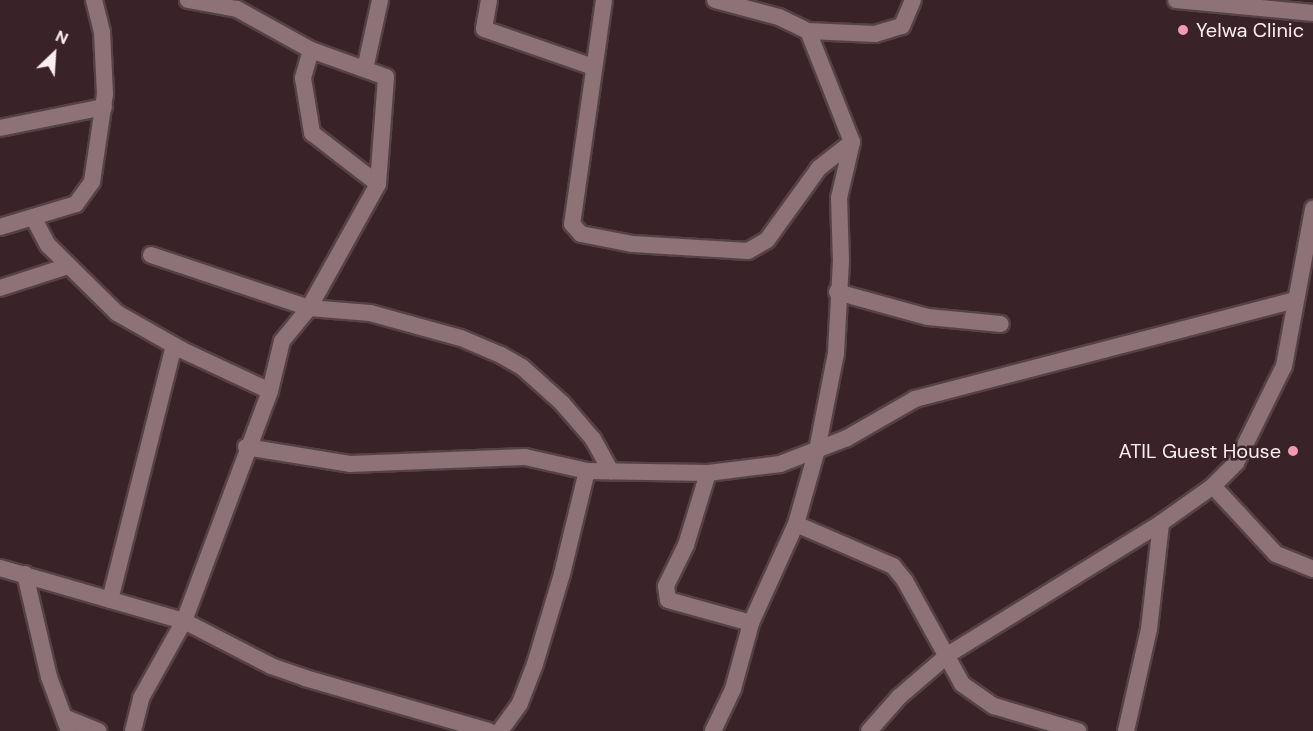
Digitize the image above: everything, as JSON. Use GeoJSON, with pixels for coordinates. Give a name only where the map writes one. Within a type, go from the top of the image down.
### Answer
{"type":"FeatureCollection","features":[{"type":"Feature","properties":{"kind":"street"},"geometry":{"type":"LineString","coordinates":[[0,227],[34,219],[76,204],[92,182],[104,107],[102,32],[94,0]]}},
{"type":"Feature","properties":{"kind":"street"},"geometry":{"type":"LineString","coordinates":[[133,731],[141,698],[184,621],[246,447],[270,391],[282,341],[309,308],[378,184],[386,77],[311,50],[238,4],[188,0]]}},
{"type":"Feature","properties":{"kind":"street"},"geometry":{"type":"LineString","coordinates":[[365,69],[380,0]]}},
{"type":"Feature","properties":{"kind":"street"},"geometry":{"type":"LineString","coordinates":[[489,0],[484,29],[593,67]]}},
{"type":"Feature","properties":{"kind":"street"},"geometry":{"type":"LineString","coordinates":[[604,0],[593,67],[586,142],[572,224],[581,234],[633,244],[748,251],[767,240],[819,168],[852,142]]}},
{"type":"Feature","properties":{"kind":"street"},"geometry":{"type":"LineString","coordinates":[[715,0],[779,17],[808,30],[888,32],[902,26],[913,0]]}},
{"type":"Feature","properties":{"kind":"street"},"geometry":{"type":"LineString","coordinates":[[1176,0],[1313,13]]}},
{"type":"Feature","properties":{"kind":"street"},"geometry":{"type":"LineString","coordinates":[[713,731],[733,689],[752,623],[796,524],[817,450],[836,353],[837,292],[842,261],[839,198],[852,142],[808,30]]}},
{"type":"Feature","properties":{"kind":"street"},"geometry":{"type":"LineString","coordinates":[[311,50],[303,78],[312,133],[378,184]]}},
{"type":"Feature","properties":{"kind":"street"},"geometry":{"type":"LineString","coordinates":[[0,128],[104,107]]}},
{"type":"Feature","properties":{"kind":"street"},"geometry":{"type":"LineString","coordinates":[[869,731],[899,697],[946,656],[1161,523],[1213,486],[1236,463],[1273,393],[1284,366],[1313,209]]}},
{"type":"Feature","properties":{"kind":"street"},"geometry":{"type":"LineString","coordinates":[[34,219],[39,233],[68,266],[117,313],[174,346],[270,391]]}},
{"type":"Feature","properties":{"kind":"street"},"geometry":{"type":"LineString","coordinates":[[151,255],[309,308],[370,313],[460,338],[501,355],[522,367],[562,403],[593,439],[611,471]]}},
{"type":"Feature","properties":{"kind":"street"},"geometry":{"type":"LineString","coordinates":[[0,288],[68,266]]}},
{"type":"Feature","properties":{"kind":"street"},"geometry":{"type":"LineString","coordinates":[[837,292],[928,317],[1001,324]]}},
{"type":"Feature","properties":{"kind":"street"},"geometry":{"type":"LineString","coordinates":[[246,447],[350,464],[525,457],[587,471],[708,473],[780,464],[817,450],[915,399],[1295,300]]}},
{"type":"Feature","properties":{"kind":"street"},"geometry":{"type":"LineString","coordinates":[[110,600],[174,346]]}},
{"type":"Feature","properties":{"kind":"street"},"geometry":{"type":"LineString","coordinates":[[500,731],[520,703],[535,664],[562,574],[587,471]]}},
{"type":"Feature","properties":{"kind":"street"},"geometry":{"type":"LineString","coordinates":[[708,473],[686,545],[666,586],[668,600],[752,623]]}},
{"type":"Feature","properties":{"kind":"street"},"geometry":{"type":"LineString","coordinates":[[1213,486],[1276,554],[1313,569]]}},
{"type":"Feature","properties":{"kind":"street"},"geometry":{"type":"LineString","coordinates":[[1126,731],[1149,629],[1161,523]]}},
{"type":"Feature","properties":{"kind":"street"},"geometry":{"type":"LineString","coordinates":[[796,524],[893,566],[905,581],[963,684],[994,706],[1078,731]]}},
{"type":"Feature","properties":{"kind":"street"},"geometry":{"type":"LineString","coordinates":[[0,568],[25,573],[184,621],[271,666],[305,678],[489,731]]}},
{"type":"Feature","properties":{"kind":"street"},"geometry":{"type":"LineString","coordinates":[[25,573],[49,677],[68,725],[98,731]]}},
{"type":"Feature","properties":{"kind":"place","name":"Yelwa Clinic"},"geometry":{"type":"Point","coordinates":[1183,30]}},
{"type":"Feature","properties":{"kind":"place","name":"ATIL Guest House"},"geometry":{"type":"Point","coordinates":[1293,451]}}]}
